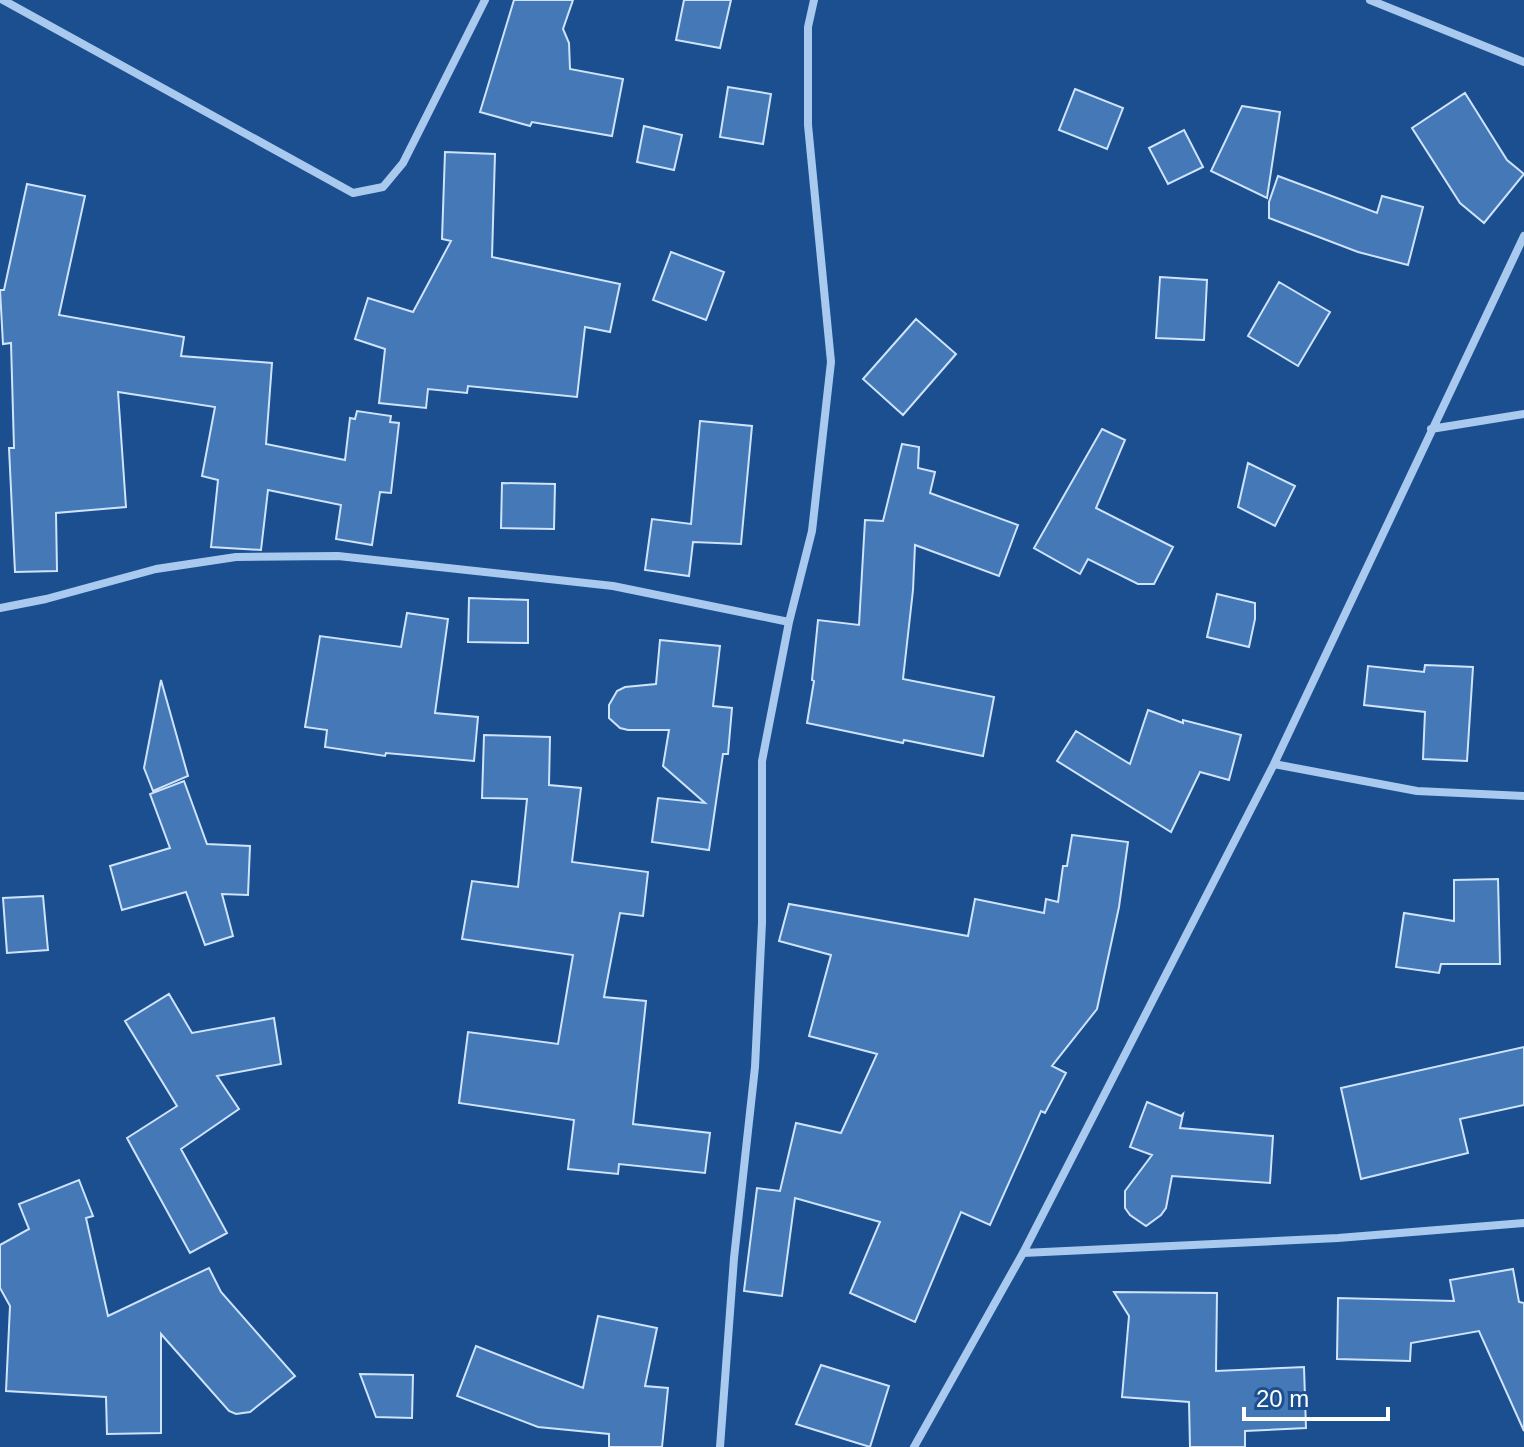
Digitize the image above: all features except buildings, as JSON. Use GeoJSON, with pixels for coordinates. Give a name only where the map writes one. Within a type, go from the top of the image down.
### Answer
{"type":"FeatureCollection","features":[{"type":"Feature","properties":{"kind":"street"},"geometry":{"type":"LineString","coordinates":[[3,0],[353,193],[383,187],[403,163],[485,0]]}},
{"type":"Feature","properties":{"kind":"street"},"geometry":{"type":"LineString","coordinates":[[720,1447],[734,1258],[755,1067],[762,923],[762,761],[789,622],[812,531],[831,362],[808,125],[808,27],[814,0]]}},
{"type":"Feature","properties":{"kind":"street"},"geometry":{"type":"LineString","coordinates":[[1370,0],[1524,62]]}},
{"type":"Feature","properties":{"kind":"street"},"geometry":{"type":"LineString","coordinates":[[914,1447],[1023,1253],[1274,764],[1524,236]]}},
{"type":"Feature","properties":{"kind":"street"},"geometry":{"type":"LineString","coordinates":[[1431,429],[1524,414]]}},
{"type":"Feature","properties":{"kind":"street"},"geometry":{"type":"LineString","coordinates":[[0,608],[46,599],[156,569],[236,557],[338,556],[613,586],[789,622]]}},
{"type":"Feature","properties":{"kind":"street"},"geometry":{"type":"LineString","coordinates":[[1274,764],[1417,791],[1524,796]]}},
{"type":"Feature","properties":{"kind":"street"},"geometry":{"type":"LineString","coordinates":[[1023,1253],[1338,1238],[1524,1223]]}}]}
